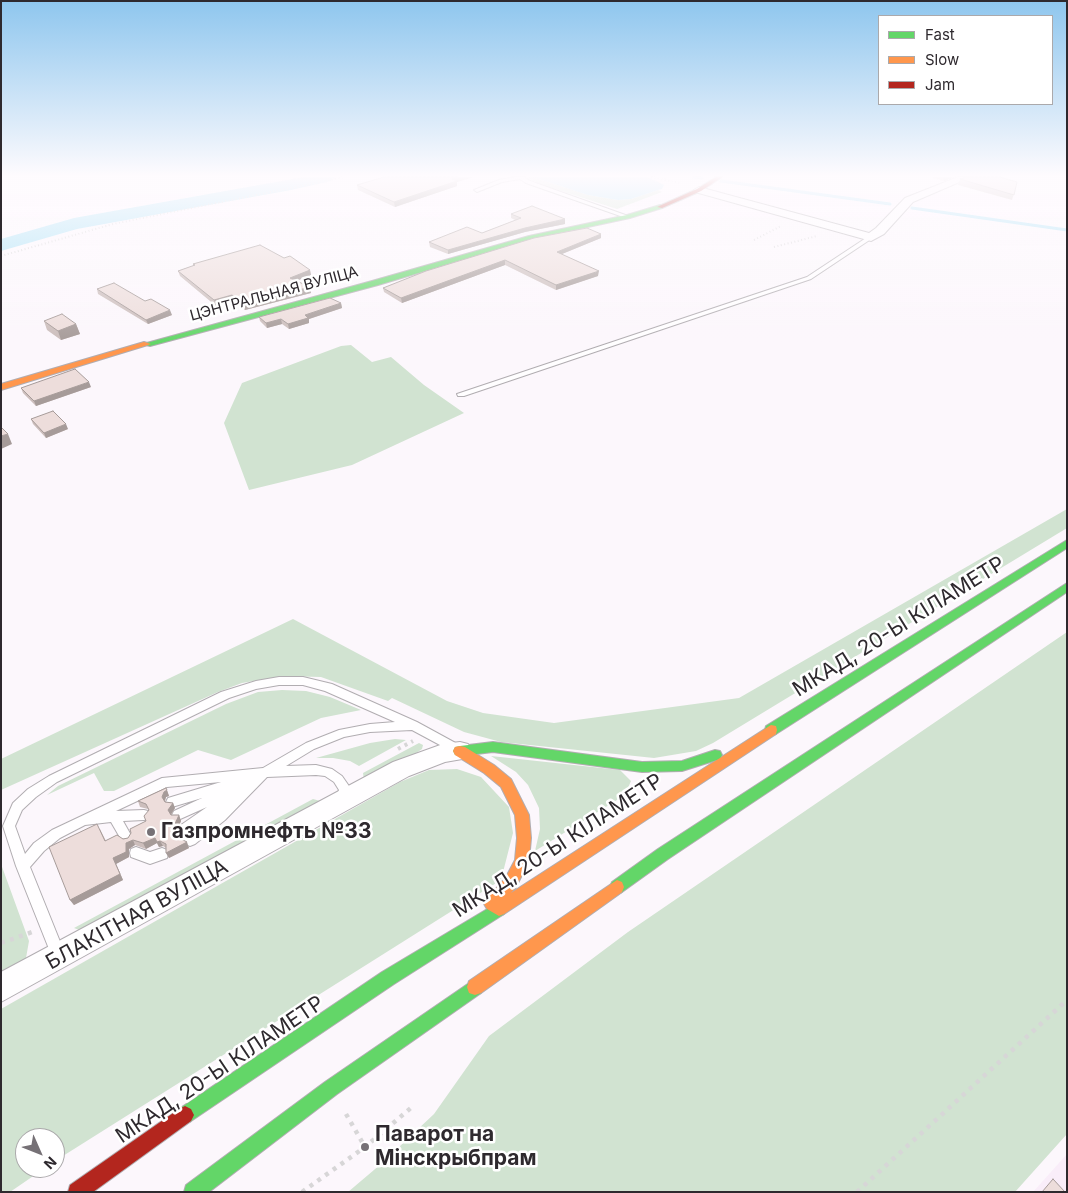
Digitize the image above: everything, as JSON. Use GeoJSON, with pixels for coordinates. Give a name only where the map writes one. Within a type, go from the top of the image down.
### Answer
{"type":"FeatureCollection","features":[{"type":"Feature","properties":{"kind":"main road","name":"ЦЭНТРАЛЬНАЯ ВУЛІЦА"},"geometry":{"type":"LineString","coordinates":[[1,386],[548,233]]}},
{"type":"Feature","properties":{"kind":"main road","name":"МКАД, 20-Ы КІЛАМЕТР"},"geometry":{"type":"LineString","coordinates":[[78,1192],[185,1115],[372,989],[478,923],[753,741],[1067,543]]}},
{"type":"Feature","properties":{"kind":"main road"},"geometry":{"type":"LineString","coordinates":[[194,1192],[331,1088],[663,854],[1067,587]]}},
{"type":"Feature","properties":{"kind":"main road"},"geometry":{"type":"LineString","coordinates":[[460,751],[493,748],[642,767],[682,766],[753,741]]}},
{"type":"Feature","properties":{"kind":"main road"},"geometry":{"type":"LineString","coordinates":[[460,751],[489,769],[506,783],[522,815],[522,861],[510,882],[478,923]]}},
{"type":"Feature","properties":{"kind":"street"},"geometry":{"type":"LineString","coordinates":[[855,233],[871,237],[877,233]]}},
{"type":"Feature","properties":{"kind":"street","name":"БЛАКІТНАЯ ВУЛІЦА"},"geometry":{"type":"LineString","coordinates":[[1,988],[341,803],[401,768],[443,753],[460,751]]}},
{"type":"Feature","properties":{"kind":"lane"},"geometry":{"type":"LineString","coordinates":[[461,394],[809,278],[871,237]]}},
{"type":"Feature","properties":{"kind":"lane"},"geometry":{"type":"LineString","coordinates":[[59,957],[9,826],[17,807],[32,793],[53,779],[225,695],[279,681],[303,681],[328,687],[413,725],[460,751]]}},
{"type":"Feature","properties":{"kind":"lane"},"geometry":{"type":"LineString","coordinates":[[178,815],[264,773],[310,746],[343,733],[370,728],[413,725]]}},
{"type":"Feature","properties":{"kind":"lane"},"geometry":{"type":"LineString","coordinates":[[23,866],[39,847],[56,834],[166,782],[316,770],[328,772],[338,779],[344,788],[341,803]]}},
{"type":"Feature","properties":{"kind":"lane"},"geometry":{"type":"LineString","coordinates":[[172,802],[264,773]]}},
{"type":"Feature","properties":{"kind":"lane"},"geometry":{"type":"LineString","coordinates":[[187,834],[220,816],[264,773]]}},
{"type":"Feature","properties":{"kind":"lane"},"geometry":{"type":"LineString","coordinates":[[83,820],[144,815]]}},
{"type":"Feature","properties":{"kind":"lane"},"geometry":{"type":"LineString","coordinates":[[114,816],[126,837]]}},
{"type":"Feature","properties":{"kind":"lane"},"geometry":{"type":"LineString","coordinates":[[136,853],[150,858],[162,854]]}},
{"type":"Feature","properties":{"kind":"path"},"geometry":{"type":"LineString","coordinates":[[1,256],[83,233]]}},
{"type":"Feature","properties":{"kind":"path"},"geometry":{"type":"LineString","coordinates":[[754,240],[768,233]]}},
{"type":"Feature","properties":{"kind":"path"},"geometry":{"type":"LineString","coordinates":[[774,247],[819,236]]}},
{"type":"Feature","properties":{"kind":"path"},"geometry":{"type":"LineString","coordinates":[[857,1192],[1067,1000]]}},
{"type":"Feature","properties":{"kind":"path"},"geometry":{"type":"LineString","coordinates":[[331,1088],[364,1147]]}},
{"type":"Feature","properties":{"kind":"path"},"geometry":{"type":"LineString","coordinates":[[302,1192],[364,1147],[412,1107]]}},
{"type":"Feature","properties":{"kind":"shaded area"},"geometry":{"type":"Polygon","coordinates":[[[1067,1154],[1067,1192],[1033,1192],[1067,1154]]]}},
{"type":"Feature","properties":{"kind":"green space"},"geometry":{"type":"Polygon","coordinates":[[[351,345],[372,362],[391,357],[424,385],[464,413],[352,465],[249,490],[224,423],[242,383],[341,346],[351,345]]]}},
{"type":"Feature","properties":{"kind":"green space"},"geometry":{"type":"Polygon","coordinates":[[[1067,509],[1067,528],[713,743],[696,751],[654,758],[501,742],[464,732],[392,698],[388,701],[321,677],[283,676],[242,683],[218,692],[1,790],[1,759],[293,619],[447,701],[483,713],[554,723],[739,698],[1067,509]]]}},
{"type":"Feature","properties":{"kind":"green space"},"geometry":{"type":"Polygon","coordinates":[[[1067,632],[1067,1134],[1015,1192],[348,1192],[434,1114],[489,1036],[628,932],[1067,632]]]}},
{"type":"Feature","properties":{"kind":"green space"},"geometry":{"type":"Polygon","coordinates":[[[306,691],[330,697],[361,710],[321,718],[231,760],[198,750],[114,791],[104,791],[94,773],[47,795],[58,786],[226,704],[258,692],[306,691]]]}},
{"type":"Feature","properties":{"kind":"green space"},"geometry":{"type":"Polygon","coordinates":[[[395,739],[406,740],[359,766],[350,761],[316,758],[370,743],[395,739]]]}},
{"type":"Feature","properties":{"kind":"green space"},"geometry":{"type":"Polygon","coordinates":[[[419,743],[423,745],[422,749],[412,756],[364,780],[363,773],[419,743]]]}},
{"type":"Feature","properties":{"kind":"green space"},"geometry":{"type":"Polygon","coordinates":[[[491,756],[620,770],[631,781],[625,795],[535,851],[540,829],[539,808],[528,785],[516,772],[491,756]]]}},
{"type":"Feature","properties":{"kind":"green space"},"geometry":{"type":"Polygon","coordinates":[[[457,769],[481,777],[509,807],[513,833],[501,880],[65,1155],[65,1128],[15,1128],[15,1178],[30,1178],[10,1192],[1,1192],[1,1009],[400,782],[429,770],[457,769]]]}},
{"type":"Feature","properties":{"kind":"green space"},"geometry":{"type":"Polygon","coordinates":[[[313,799],[324,802],[82,931],[74,928],[313,799]]]}},
{"type":"Feature","properties":{"kind":"green space"},"geometry":{"type":"Polygon","coordinates":[[[1,864],[29,941],[26,958],[19,969],[1,984],[1,864]]]}},
{"type":"Feature","properties":{"kind":"building"},"geometry":{"type":"Polygon","coordinates":[[[453,233],[509,233],[448,250],[429,242],[453,233]]]}},
{"type":"Feature","properties":{"kind":"building"},"geometry":{"type":"Polygon","coordinates":[[[562,233],[601,234],[557,252],[599,271],[556,285],[505,260],[401,298],[383,288],[426,271],[534,238],[562,233]]]}},
{"type":"Feature","properties":{"kind":"building"},"geometry":{"type":"Polygon","coordinates":[[[260,245],[284,258],[290,256],[310,270],[290,278],[310,287],[244,304],[232,295],[214,300],[178,271],[195,265],[193,264],[260,245]]]}},
{"type":"Feature","properties":{"kind":"building"},"geometry":{"type":"Polygon","coordinates":[[[114,283],[145,301],[151,299],[170,310],[146,320],[97,289],[114,283]]]}},
{"type":"Feature","properties":{"kind":"building"},"geometry":{"type":"Polygon","coordinates":[[[330,298],[341,303],[305,315],[308,318],[288,324],[281,319],[266,323],[259,317],[330,298]]]}},
{"type":"Feature","properties":{"kind":"building"},"geometry":{"type":"Polygon","coordinates":[[[62,314],[76,324],[58,331],[44,321],[62,314]]]}},
{"type":"Feature","properties":{"kind":"building"},"geometry":{"type":"Polygon","coordinates":[[[75,369],[89,382],[34,401],[21,388],[75,369]]]}},
{"type":"Feature","properties":{"kind":"building"},"geometry":{"type":"Polygon","coordinates":[[[53,411],[66,424],[44,433],[31,419],[53,411]]]}},
{"type":"Feature","properties":{"kind":"building"},"geometry":{"type":"Polygon","coordinates":[[[1,427],[8,434],[1,436],[1,427]]]}},
{"type":"Feature","properties":{"kind":"building"},"geometry":{"type":"Polygon","coordinates":[[[166,788],[167,790],[162,797],[165,802],[173,803],[168,810],[171,815],[179,815],[175,824],[177,829],[181,830],[181,839],[187,842],[166,853],[166,844],[160,841],[157,842],[155,838],[143,843],[133,840],[126,843],[126,852],[113,858],[120,874],[70,900],[49,847],[97,824],[105,841],[117,835],[123,839],[128,838],[131,833],[130,829],[146,821],[144,816],[149,810],[146,804],[138,801],[166,788]]]}},
{"type":"Feature","properties":{"kind":"building"},"geometry":{"type":"Polygon","coordinates":[[[1053,1179],[1065,1192],[1042,1192],[1053,1179]]]}},
{"type":"Feature","properties":{"kind":"waterway"},"geometry":{"type":"LineString","coordinates":[[1,245],[44,233]]}},
{"type":"Feature","properties":{"kind":"traffic: fast"},"geometry":{"type":"LineString","coordinates":[[147,344],[375,283],[531,237],[552,233]]}},
{"type":"Feature","properties":{"kind":"traffic: fast"},"geometry":{"type":"LineString","coordinates":[[771,730],[1067,543]]}},
{"type":"Feature","properties":{"kind":"traffic: fast"},"geometry":{"type":"LineString","coordinates":[[617,887],[663,854],[1067,587]]}},
{"type":"Feature","properties":{"kind":"traffic: fast"},"geometry":{"type":"LineString","coordinates":[[460,751],[493,747],[642,767],[682,766],[715,755]]}},
{"type":"Feature","properties":{"kind":"traffic: fast"},"geometry":{"type":"LineString","coordinates":[[185,1115],[388,978],[499,909]]}},
{"type":"Feature","properties":{"kind":"traffic: fast"},"geometry":{"type":"LineString","coordinates":[[193,1192],[331,1088],[475,987]]}},
{"type":"Feature","properties":{"kind":"traffic: slow"},"geometry":{"type":"LineString","coordinates":[[1,387],[147,344]]}},
{"type":"Feature","properties":{"kind":"traffic: slow"},"geometry":{"type":"LineString","coordinates":[[499,909],[771,730]]}},
{"type":"Feature","properties":{"kind":"traffic: slow"},"geometry":{"type":"LineString","coordinates":[[460,751],[489,769],[506,783],[522,815],[524,838],[522,861],[511,882],[492,904]]}},
{"type":"Feature","properties":{"kind":"traffic: slow"},"geometry":{"type":"LineString","coordinates":[[475,987],[617,887]]}},
{"type":"Feature","properties":{"kind":"traffic: jam"},"geometry":{"type":"LineString","coordinates":[[77,1192],[185,1115]]}},
{"type":"Feature","properties":{"kind":"place","name":"Газпромнефть №33"},"geometry":{"type":"Point","coordinates":[151,832]}},
{"type":"Feature","properties":{"kind":"place","name":"Паварот на Мінскрыбпрам"},"geometry":{"type":"Point","coordinates":[365,1147]}}]}
